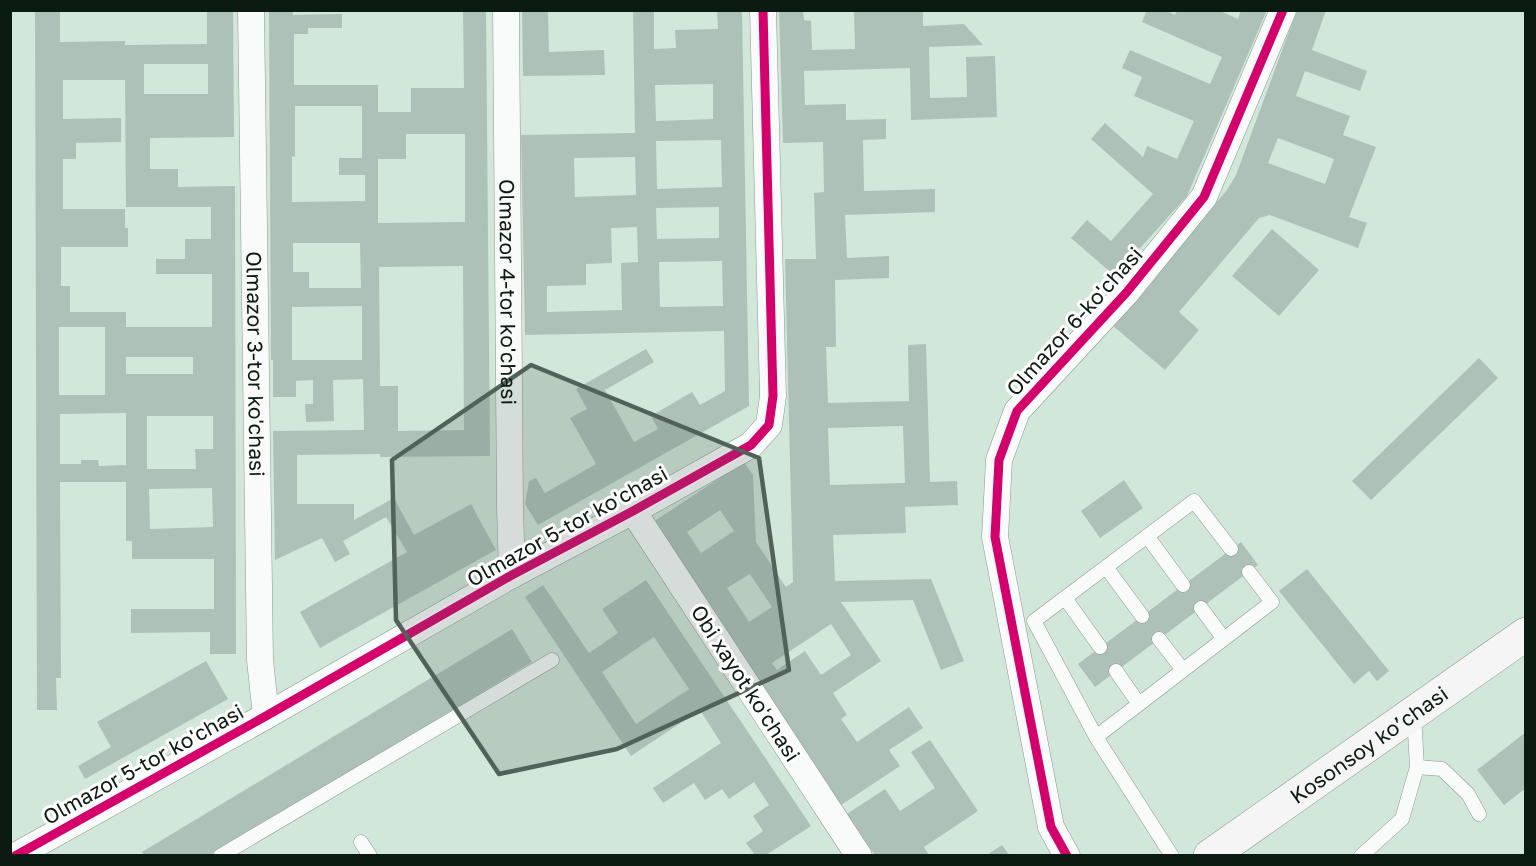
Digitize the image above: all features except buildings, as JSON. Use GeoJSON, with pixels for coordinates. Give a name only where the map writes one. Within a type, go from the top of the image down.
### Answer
{"type":"FeatureCollection","features":[{"type":"Feature","properties":{"kind":"main road","name":"Kosonsoy ko’chasi"},"geometry":{"type":"LineString","coordinates":[[1215,854],[1526,634]]}},
{"type":"Feature","properties":{"kind":"street","name":"Olmazor 3-tor ko'chasi"},"geometry":{"type":"LineString","coordinates":[[251,10],[260,660],[266,716]]}},
{"type":"Feature","properties":{"kind":"street","name":"Olmazor 4-tor ko'chasi"},"geometry":{"type":"LineString","coordinates":[[506,10],[512,575]]}},
{"type":"Feature","properties":{"kind":"street","name":"Olmazor 5-tor ko'chasi"},"geometry":{"type":"LineString","coordinates":[[15,855],[266,716],[512,575],[751,445],[769,425],[773,396],[763,10]]}},
{"type":"Feature","properties":{"kind":"street","name":"Olmazor 6-ko'chasi"},"geometry":{"type":"LineString","coordinates":[[1067,855],[1051,827],[995,537],[999,460],[1017,411],[1126,293],[1204,197],[1283,10]]}},
{"type":"Feature","properties":{"kind":"street","name":"Obi xayot koʻchasi"},"geometry":{"type":"LineString","coordinates":[[633,511],[859,855]]}},
{"type":"Feature","properties":{"kind":"lane"},"geometry":{"type":"LineString","coordinates":[[1172,855],[1096,737],[1034,621],[1194,501],[1231,549]]}},
{"type":"Feature","properties":{"kind":"lane"},"geometry":{"type":"LineString","coordinates":[[1147,536],[1183,585]]}},
{"type":"Feature","properties":{"kind":"lane"},"geometry":{"type":"LineString","coordinates":[[1106,567],[1142,616]]}},
{"type":"Feature","properties":{"kind":"lane"},"geometry":{"type":"LineString","coordinates":[[1096,737],[1272,602],[1249,572]]}},
{"type":"Feature","properties":{"kind":"lane"},"geometry":{"type":"LineString","coordinates":[[1065,598],[1100,647]]}},
{"type":"Feature","properties":{"kind":"lane"},"geometry":{"type":"LineString","coordinates":[[1201,608],[1224,639]]}},
{"type":"Feature","properties":{"kind":"lane"},"geometry":{"type":"LineString","coordinates":[[1159,639],[1183,670]]}},
{"type":"Feature","properties":{"kind":"lane"},"geometry":{"type":"LineString","coordinates":[[220,855],[552,660]]}},
{"type":"Feature","properties":{"kind":"lane"},"geometry":{"type":"LineString","coordinates":[[1116,671],[1139,704]]}},
{"type":"Feature","properties":{"kind":"lane"},"geometry":{"type":"LineString","coordinates":[[1361,855],[1402,819],[1417,767],[1414,712]]}},
{"type":"Feature","properties":{"kind":"lane"},"geometry":{"type":"LineString","coordinates":[[1417,767],[1442,769],[1468,794],[1479,814]]}},
{"type":"Feature","properties":{"kind":"lane"},"geometry":{"type":"LineString","coordinates":[[361,842],[370,855]]}},
{"type":"Feature","properties":{"kind":"highlighted area"},"geometry":{"type":"Polygon","coordinates":[[[531,365],[759,458],[789,670],[617,749],[499,774],[396,620],[392,460],[531,365]]]}},
{"type":"Feature","properties":{"kind":"cycle path"},"geometry":{"type":"LineString","coordinates":[[15,856],[512,575],[751,445],[769,425],[773,396],[763,10]]}},
{"type":"Feature","properties":{"kind":"cycle path"},"geometry":{"type":"LineString","coordinates":[[1067,856],[1051,827],[995,537],[999,460],[1017,411],[1126,293],[1204,197],[1283,10]]}}]}
